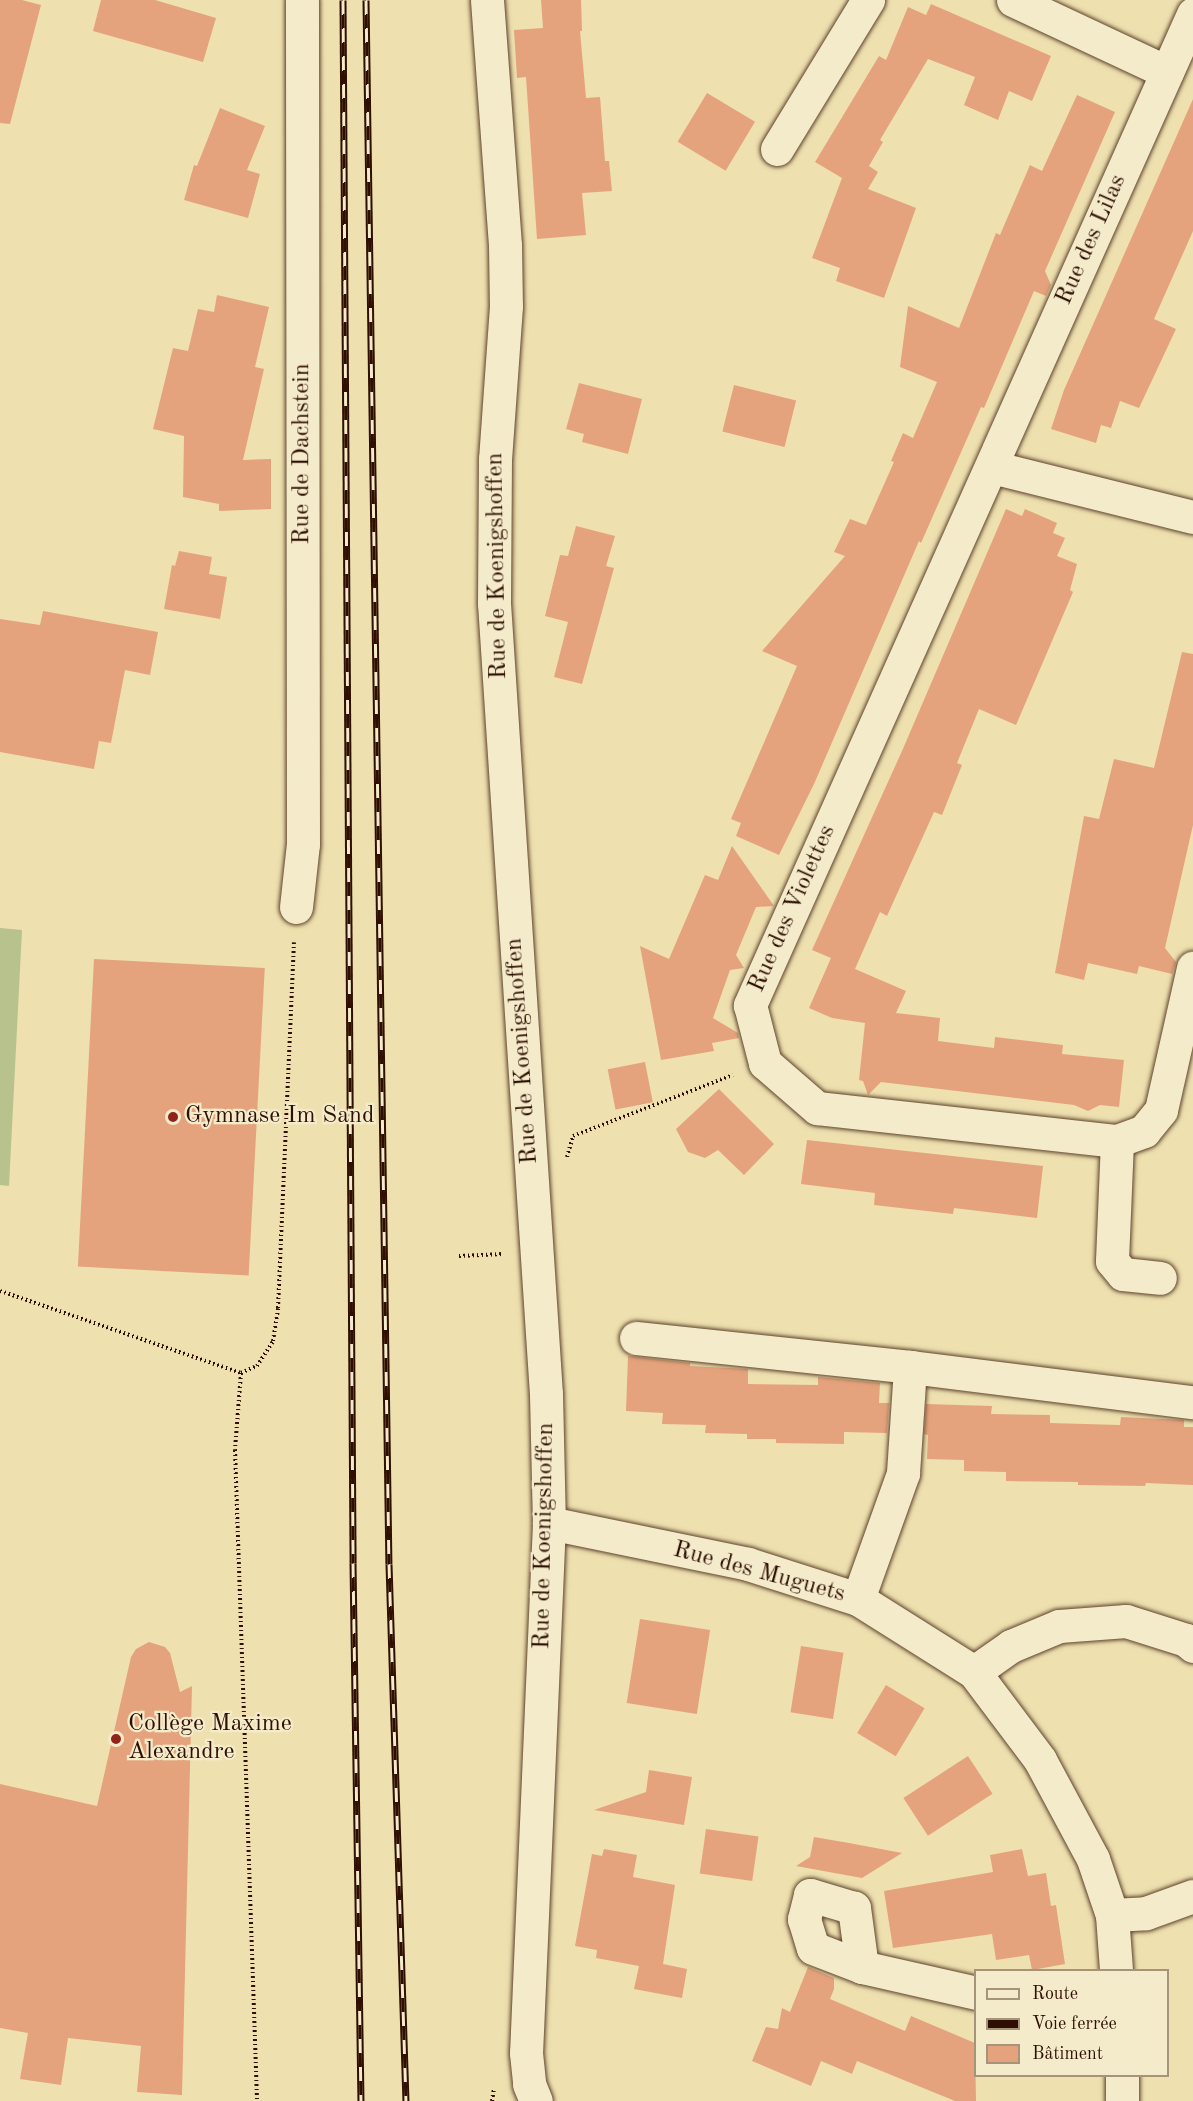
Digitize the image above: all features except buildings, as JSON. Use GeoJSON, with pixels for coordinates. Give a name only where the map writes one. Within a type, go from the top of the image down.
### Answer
{"type":"FeatureCollection","features":[{"type":"Feature","properties":{"kind":"street","name":"Rue de Dachstein"},"geometry":{"type":"LineString","coordinates":[[296,907],[303,844],[302,0]]}},
{"type":"Feature","properties":{"kind":"street","name":"Rue de Koenigshoffen"},"geometry":{"type":"LineString","coordinates":[[487,0],[505,245],[506,306],[495,459],[494,603],[546,1394],[549,1523],[526,2053],[529,2084],[536,2101]]}},
{"type":"Feature","properties":{"kind":"street"},"geometry":{"type":"LineString","coordinates":[[777,149],[868,0]]}},
{"type":"Feature","properties":{"kind":"street"},"geometry":{"type":"LineString","coordinates":[[1013,0],[1167,72]]}},
{"type":"Feature","properties":{"kind":"street","name":"Rue des Lilas"},"geometry":{"type":"LineString","coordinates":[[992,467],[1193,14]]}},
{"type":"Feature","properties":{"kind":"street"},"geometry":{"type":"LineString","coordinates":[[992,467],[1193,517]]}},
{"type":"Feature","properties":{"kind":"street","name":"Rue des Violettes"},"geometry":{"type":"LineString","coordinates":[[765,1063],[750,1005],[992,467]]}},
{"type":"Feature","properties":{"kind":"street"},"geometry":{"type":"LineString","coordinates":[[765,1063],[817,1108],[1117,1141],[1144,1131],[1161,1110],[1193,968]]}},
{"type":"Feature","properties":{"kind":"street"},"geometry":{"type":"LineString","coordinates":[[1117,1141],[1112,1261],[1123,1274],[1160,1278]]}},
{"type":"Feature","properties":{"kind":"street"},"geometry":{"type":"LineString","coordinates":[[636,1338],[910,1367],[1193,1402]]}},
{"type":"Feature","properties":{"kind":"street"},"geometry":{"type":"LineString","coordinates":[[858,1599],[903,1473],[910,1367]]}},
{"type":"Feature","properties":{"kind":"street","name":"Rue des Muguets"},"geometry":{"type":"LineString","coordinates":[[549,1523],[748,1564],[858,1599],[974,1672],[1040,1760],[1094,1859],[1112,1915],[1116,1969]]}},
{"type":"Feature","properties":{"kind":"street"},"geometry":{"type":"LineString","coordinates":[[974,1672],[1011,1646],[1059,1626],[1126,1620],[1186,1640],[1193,1646]]}},
{"type":"Feature","properties":{"kind":"street"},"geometry":{"type":"LineString","coordinates":[[1112,1915],[1146,1914],[1193,1896]]}},
{"type":"Feature","properties":{"kind":"street"},"geometry":{"type":"LineString","coordinates":[[862,1967],[974,1993]]}},
{"type":"Feature","properties":{"kind":"street"},"geometry":{"type":"LineString","coordinates":[[1122,2077],[1122,2101]]}},
{"type":"Feature","properties":{"kind":"path"},"geometry":{"type":"LineString","coordinates":[[0,1291],[241,1373],[257,1366],[273,1341],[278,1308],[296,907]]}},
{"type":"Feature","properties":{"kind":"path"},"geometry":{"type":"LineString","coordinates":[[567,1158],[573,1136],[765,1063]]}},
{"type":"Feature","properties":{"kind":"path"},"geometry":{"type":"LineString","coordinates":[[459,1256],[537,1253]]}},
{"type":"Feature","properties":{"kind":"path"},"geometry":{"type":"LineString","coordinates":[[241,1373],[235,1450],[257,2101]]}},
{"type":"Feature","properties":{"kind":"green space"},"geometry":{"type":"Polygon","coordinates":[[[0,928],[22,930],[9,1186],[0,1185],[0,928]]]}},
{"type":"Feature","properties":{"kind":"railway"},"geometry":{"type":"LineString","coordinates":[[343,0],[353,1563],[361,2101]]}},
{"type":"Feature","properties":{"kind":"railway"},"geometry":{"type":"LineString","coordinates":[[366,0],[389,1564],[406,2101]]}},
{"type":"Feature","properties":{"kind":"place","name":"Gymnase Im Sand"},"geometry":{"type":"Point","coordinates":[173,1117]}},
{"type":"Feature","properties":{"kind":"place","name":"Collège Maxime Alexandre"},"geometry":{"type":"Point","coordinates":[116,1739]}}]}
